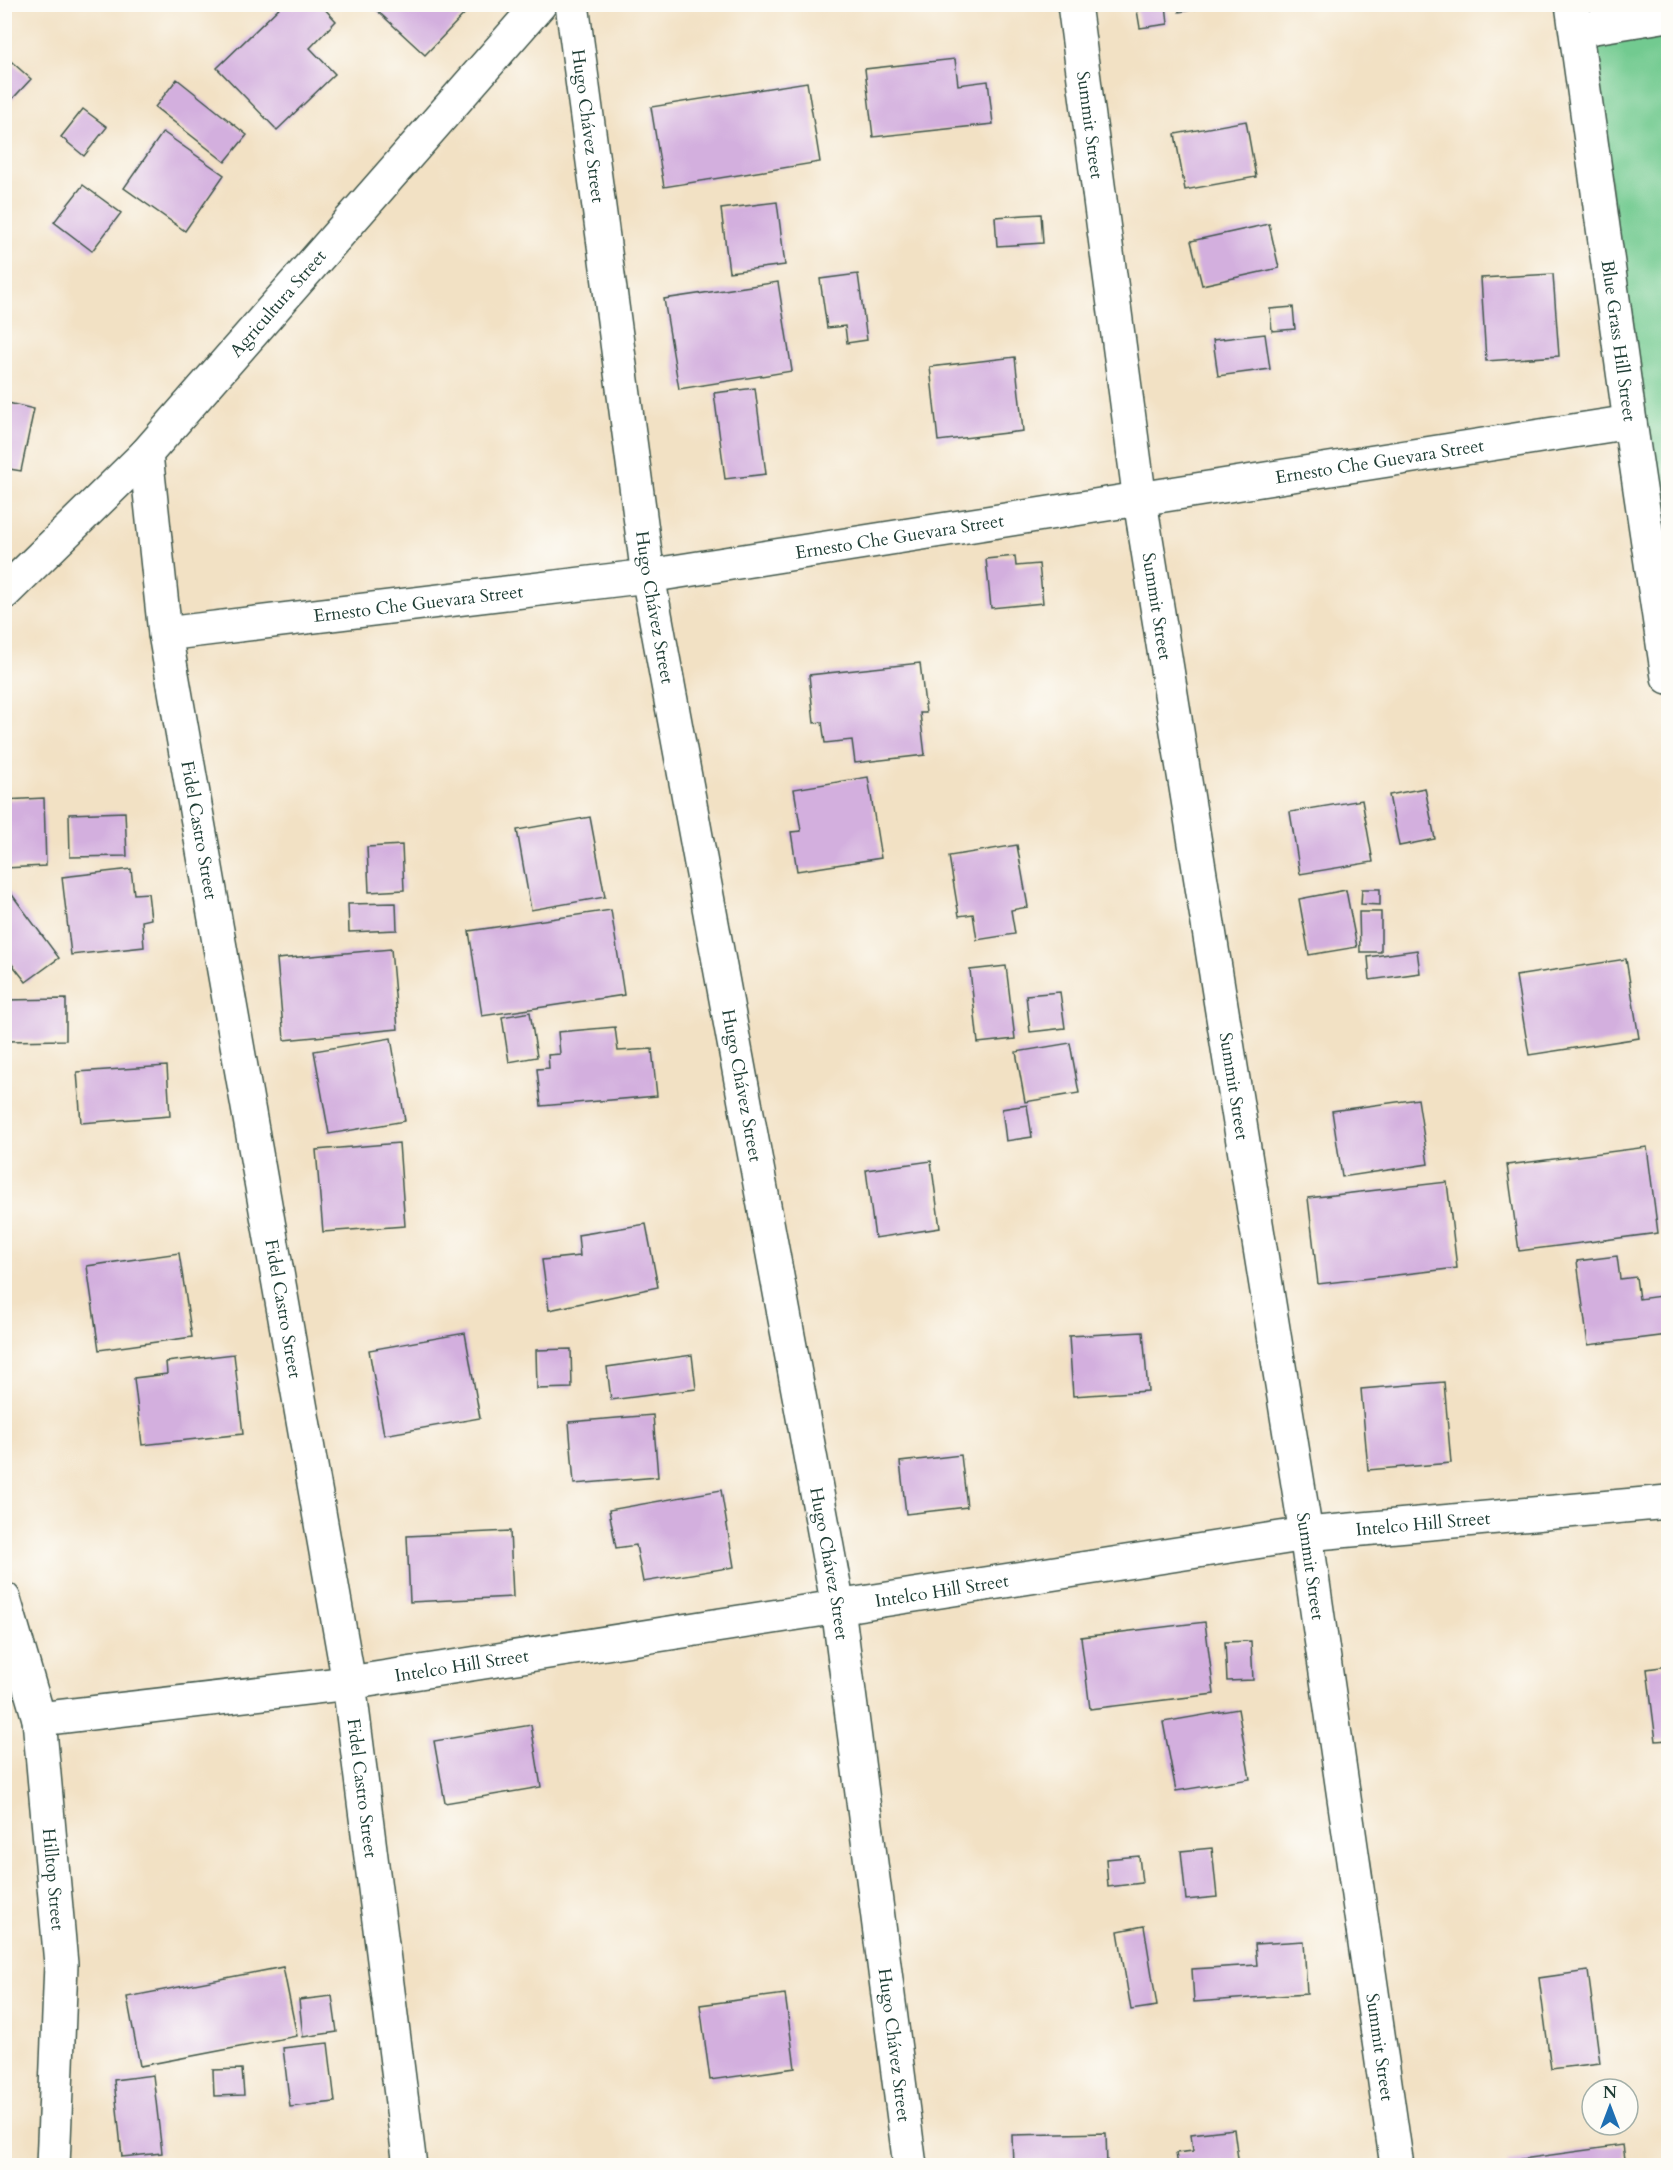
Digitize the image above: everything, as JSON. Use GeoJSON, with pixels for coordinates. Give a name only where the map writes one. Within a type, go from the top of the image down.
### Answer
{"type":"FeatureCollection","features":[{"type":"Feature","properties":{"kind":"street","name":"Agricultura Street"},"geometry":{"type":"LineString","coordinates":[[4,593],[146,453],[540,4]]}},
{"type":"Feature","properties":{"kind":"street","name":"Hugo Chávez Street"},"geometry":{"type":"LineString","coordinates":[[573,4],[648,576],[838,1606],[910,2166]]}},
{"type":"Feature","properties":{"kind":"street","name":"Summit Street"},"geometry":{"type":"LineString","coordinates":[[1074,4],[1140,501],[1306,1534],[1397,2166]]}},
{"type":"Feature","properties":{"kind":"street"},"geometry":{"type":"LineString","coordinates":[[1574,17],[1668,15]]}},
{"type":"Feature","properties":{"kind":"street","name":"Blue Grass Hill Street"},"geometry":{"type":"LineString","coordinates":[[1574,17],[1668,677]]}},
{"type":"Feature","properties":{"kind":"street","name":"Ernesto Che Guevara Street"},"geometry":{"type":"LineString","coordinates":[[165,634],[648,576],[1140,501],[1630,422]]}},
{"type":"Feature","properties":{"kind":"street","name":"Fidel Castro Street"},"geometry":{"type":"LineString","coordinates":[[146,453],[165,634],[349,1683],[410,2166]]}},
{"type":"Feature","properties":{"kind":"street","name":"Intelco Hill Street"},"geometry":{"type":"LineString","coordinates":[[39,1719],[349,1683],[1306,1534],[1668,1502]]}},
{"type":"Feature","properties":{"kind":"street","name":"Hilltop Street"},"geometry":{"type":"LineString","coordinates":[[4,1599],[39,1719],[61,1964],[53,2166]]}},
{"type":"Feature","properties":{"kind":"green space"},"geometry":{"type":"Polygon","coordinates":[[[1584,5],[1668,5],[1668,595],[1584,5]]]}},
{"type":"Feature","properties":{"kind":"building"},"geometry":{"type":"Polygon","coordinates":[[[283,4],[320,4],[336,21],[310,48],[335,74],[277,130],[217,68],[283,4]]]}},
{"type":"Feature","properties":{"kind":"building"},"geometry":{"type":"Polygon","coordinates":[[[370,4],[468,4],[471,7],[425,55],[370,4]]]}},
{"type":"Feature","properties":{"kind":"building"},"geometry":{"type":"Polygon","coordinates":[[[1136,4],[1166,4],[1168,24],[1140,28],[1136,4]]]}},
{"type":"Feature","properties":{"kind":"building"},"geometry":{"type":"Polygon","coordinates":[[[1178,4],[1217,4],[1217,6],[1179,12],[1178,4]]]}},
{"type":"Feature","properties":{"kind":"building"},"geometry":{"type":"Polygon","coordinates":[[[4,55],[31,79],[4,108],[4,55]]]}},
{"type":"Feature","properties":{"kind":"building"},"geometry":{"type":"Polygon","coordinates":[[[955,59],[958,85],[988,81],[993,124],[873,137],[865,69],[955,59]]]}},
{"type":"Feature","properties":{"kind":"building"},"geometry":{"type":"Polygon","coordinates":[[[177,79],[247,135],[225,162],[155,107],[177,79]]]}},
{"type":"Feature","properties":{"kind":"building"},"geometry":{"type":"Polygon","coordinates":[[[807,82],[820,162],[664,187],[651,107],[807,82]]]}},
{"type":"Feature","properties":{"kind":"building"},"geometry":{"type":"Polygon","coordinates":[[[83,109],[107,127],[84,156],[61,137],[83,109]]]}},
{"type":"Feature","properties":{"kind":"building"},"geometry":{"type":"Polygon","coordinates":[[[1246,121],[1256,177],[1185,190],[1175,134],[1246,121]]]}},
{"type":"Feature","properties":{"kind":"building"},"geometry":{"type":"Polygon","coordinates":[[[163,132],[224,175],[185,231],[124,188],[163,132]]]}},
{"type":"Feature","properties":{"kind":"building"},"geometry":{"type":"Polygon","coordinates":[[[83,185],[121,213],[92,251],[54,222],[83,185]]]}},
{"type":"Feature","properties":{"kind":"building"},"geometry":{"type":"Polygon","coordinates":[[[777,202],[785,265],[729,272],[721,209],[777,202]]]}},
{"type":"Feature","properties":{"kind":"building"},"geometry":{"type":"Polygon","coordinates":[[[1041,214],[1043,243],[997,246],[995,217],[1041,214]]]}},
{"type":"Feature","properties":{"kind":"building"},"geometry":{"type":"Polygon","coordinates":[[[1269,224],[1279,268],[1202,285],[1191,241],[1269,224]]]}},
{"type":"Feature","properties":{"kind":"building"},"geometry":{"type":"Polygon","coordinates":[[[858,274],[867,340],[847,343],[845,326],[827,328],[820,279],[858,274]]]}},
{"type":"Feature","properties":{"kind":"building"},"geometry":{"type":"Polygon","coordinates":[[[1553,274],[1559,356],[1486,361],[1481,278],[1553,274]]]}},
{"type":"Feature","properties":{"kind":"building"},"geometry":{"type":"Polygon","coordinates":[[[778,282],[792,371],[679,389],[664,299],[778,282]]]}},
{"type":"Feature","properties":{"kind":"building"},"geometry":{"type":"Polygon","coordinates":[[[1293,307],[1295,329],[1272,331],[1270,309],[1293,307]]]}},
{"type":"Feature","properties":{"kind":"building"},"geometry":{"type":"Polygon","coordinates":[[[1265,334],[1270,369],[1218,376],[1213,340],[1265,334]]]}},
{"type":"Feature","properties":{"kind":"building"},"geometry":{"type":"Polygon","coordinates":[[[1015,357],[1023,431],[938,441],[930,367],[1015,357]]]}},
{"type":"Feature","properties":{"kind":"building"},"geometry":{"type":"Polygon","coordinates":[[[755,388],[766,474],[725,479],[714,393],[755,388]]]}},
{"type":"Feature","properties":{"kind":"building"},"geometry":{"type":"Polygon","coordinates":[[[4,402],[34,409],[21,471],[4,468],[4,402]]]}},
{"type":"Feature","properties":{"kind":"building"},"geometry":{"type":"Polygon","coordinates":[[[1015,556],[1016,566],[1039,564],[1043,603],[991,608],[986,559],[1015,556]]]}},
{"type":"Feature","properties":{"kind":"building"},"geometry":{"type":"Polygon","coordinates":[[[920,663],[926,713],[920,713],[925,755],[855,763],[852,740],[825,743],[822,722],[814,723],[809,675],[920,663]]]}},
{"type":"Feature","properties":{"kind":"building"},"geometry":{"type":"Polygon","coordinates":[[[868,777],[881,858],[797,871],[791,832],[801,831],[794,789],[868,777]]]}},
{"type":"Feature","properties":{"kind":"building"},"geometry":{"type":"Polygon","coordinates":[[[1425,788],[1435,839],[1399,846],[1389,795],[1425,788]]]}},
{"type":"Feature","properties":{"kind":"building"},"geometry":{"type":"Polygon","coordinates":[[[44,798],[46,866],[4,868],[4,800],[44,798]]]}},
{"type":"Feature","properties":{"kind":"building"},"geometry":{"type":"Polygon","coordinates":[[[1362,800],[1373,862],[1300,874],[1290,812],[1362,800]]]}},
{"type":"Feature","properties":{"kind":"building"},"geometry":{"type":"Polygon","coordinates":[[[125,812],[127,856],[70,857],[69,814],[125,812]]]}},
{"type":"Feature","properties":{"kind":"building"},"geometry":{"type":"Polygon","coordinates":[[[590,817],[605,897],[531,910],[517,830],[590,817]]]}},
{"type":"Feature","properties":{"kind":"building"},"geometry":{"type":"Polygon","coordinates":[[[402,845],[404,890],[369,892],[367,847],[402,845]]]}},
{"type":"Feature","properties":{"kind":"building"},"geometry":{"type":"Polygon","coordinates":[[[1017,845],[1028,907],[1011,910],[1015,934],[977,940],[973,914],[959,916],[949,856],[1017,845]]]}},
{"type":"Feature","properties":{"kind":"building"},"geometry":{"type":"Polygon","coordinates":[[[131,869],[134,894],[148,893],[151,919],[142,921],[144,947],[71,955],[62,877],[131,869]]]}},
{"type":"Feature","properties":{"kind":"building"},"geometry":{"type":"Polygon","coordinates":[[[1362,889],[1380,889],[1380,905],[1361,904],[1362,889]]]}},
{"type":"Feature","properties":{"kind":"building"},"geometry":{"type":"Polygon","coordinates":[[[1346,890],[1357,947],[1309,955],[1299,899],[1346,890]]]}},
{"type":"Feature","properties":{"kind":"building"},"geometry":{"type":"Polygon","coordinates":[[[10,892],[59,958],[26,982],[4,954],[4,897],[10,892]]]}},
{"type":"Feature","properties":{"kind":"building"},"geometry":{"type":"Polygon","coordinates":[[[396,903],[397,930],[349,932],[348,904],[396,903]]]}},
{"type":"Feature","properties":{"kind":"building"},"geometry":{"type":"Polygon","coordinates":[[[611,910],[624,995],[482,1016],[469,931],[611,910]]]}},
{"type":"Feature","properties":{"kind":"building"},"geometry":{"type":"Polygon","coordinates":[[[1359,912],[1381,912],[1381,952],[1360,952],[1359,912]]]}},
{"type":"Feature","properties":{"kind":"building"},"geometry":{"type":"Polygon","coordinates":[[[391,949],[398,1029],[284,1040],[277,959],[391,949]]]}},
{"type":"Feature","properties":{"kind":"building"},"geometry":{"type":"Polygon","coordinates":[[[1417,950],[1420,973],[1370,980],[1368,957],[1417,950]]]}},
{"type":"Feature","properties":{"kind":"building"},"geometry":{"type":"Polygon","coordinates":[[[1626,959],[1639,1038],[1529,1055],[1516,976],[1626,959]]]}},
{"type":"Feature","properties":{"kind":"building"},"geometry":{"type":"Polygon","coordinates":[[[1006,966],[1015,1039],[978,1043],[970,970],[1006,966]]]}},
{"type":"Feature","properties":{"kind":"building"},"geometry":{"type":"Polygon","coordinates":[[[1060,992],[1065,1028],[1030,1032],[1026,995],[1060,992]]]}},
{"type":"Feature","properties":{"kind":"building"},"geometry":{"type":"Polygon","coordinates":[[[66,999],[66,1040],[5,1041],[4,1000],[66,999]]]}},
{"type":"Feature","properties":{"kind":"building"},"geometry":{"type":"Polygon","coordinates":[[[530,1012],[537,1057],[509,1062],[502,1017],[530,1012]]]}},
{"type":"Feature","properties":{"kind":"building"},"geometry":{"type":"Polygon","coordinates":[[[615,1027],[618,1051],[652,1049],[657,1096],[541,1106],[537,1069],[549,1068],[548,1055],[560,1054],[558,1032],[615,1027]]]}},
{"type":"Feature","properties":{"kind":"building"},"geometry":{"type":"Polygon","coordinates":[[[391,1038],[405,1121],[329,1134],[314,1051],[391,1038]]]}},
{"type":"Feature","properties":{"kind":"building"},"geometry":{"type":"Polygon","coordinates":[[[1070,1043],[1079,1093],[1025,1102],[1016,1052],[1070,1043]]]}},
{"type":"Feature","properties":{"kind":"building"},"geometry":{"type":"Polygon","coordinates":[[[167,1066],[170,1116],[81,1123],[77,1072],[167,1066]]]}},
{"type":"Feature","properties":{"kind":"building"},"geometry":{"type":"Polygon","coordinates":[[[1418,1099],[1428,1164],[1342,1177],[1332,1111],[1418,1099]]]}},
{"type":"Feature","properties":{"kind":"building"},"geometry":{"type":"Polygon","coordinates":[[[1027,1105],[1032,1137],[1006,1141],[1002,1109],[1027,1105]]]}},
{"type":"Feature","properties":{"kind":"building"},"geometry":{"type":"Polygon","coordinates":[[[399,1143],[405,1226],[323,1232],[316,1150],[399,1143]]]}},
{"type":"Feature","properties":{"kind":"building"},"geometry":{"type":"Polygon","coordinates":[[[1647,1147],[1658,1233],[1519,1251],[1507,1165],[1647,1147]]]}},
{"type":"Feature","properties":{"kind":"building"},"geometry":{"type":"Polygon","coordinates":[[[931,1161],[940,1228],[875,1238],[866,1170],[931,1161]]]}},
{"type":"Feature","properties":{"kind":"building"},"geometry":{"type":"Polygon","coordinates":[[[1447,1182],[1457,1268],[1318,1284],[1308,1198],[1447,1182]]]}},
{"type":"Feature","properties":{"kind":"building"},"geometry":{"type":"Polygon","coordinates":[[[646,1224],[658,1287],[549,1310],[542,1260],[580,1256],[578,1235],[646,1224]]]}},
{"type":"Feature","properties":{"kind":"building"},"geometry":{"type":"Polygon","coordinates":[[[179,1253],[192,1337],[99,1350],[87,1266],[179,1253]]]}},
{"type":"Feature","properties":{"kind":"building"},"geometry":{"type":"Polygon","coordinates":[[[1617,1256],[1620,1279],[1636,1277],[1639,1299],[1668,1295],[1668,1335],[1588,1345],[1577,1261],[1617,1256]]]}},
{"type":"Feature","properties":{"kind":"building"},"geometry":{"type":"Polygon","coordinates":[[[1143,1332],[1148,1391],[1073,1396],[1069,1336],[1143,1332]]]}},
{"type":"Feature","properties":{"kind":"building"},"geometry":{"type":"Polygon","coordinates":[[[465,1333],[480,1418],[384,1435],[369,1350],[465,1333]]]}},
{"type":"Feature","properties":{"kind":"building"},"geometry":{"type":"Polygon","coordinates":[[[571,1349],[572,1388],[537,1389],[536,1350],[571,1349]]]}},
{"type":"Feature","properties":{"kind":"building"},"geometry":{"type":"Polygon","coordinates":[[[234,1354],[243,1434],[142,1445],[134,1378],[167,1374],[166,1362],[234,1354]]]}},
{"type":"Feature","properties":{"kind":"building"},"geometry":{"type":"Polygon","coordinates":[[[692,1355],[696,1389],[611,1400],[607,1367],[692,1355]]]}},
{"type":"Feature","properties":{"kind":"building"},"geometry":{"type":"Polygon","coordinates":[[[1444,1382],[1451,1463],[1368,1470],[1361,1389],[1444,1382]]]}},
{"type":"Feature","properties":{"kind":"building"},"geometry":{"type":"Polygon","coordinates":[[[653,1415],[658,1477],[574,1484],[569,1422],[653,1415]]]}},
{"type":"Feature","properties":{"kind":"building"},"geometry":{"type":"Polygon","coordinates":[[[961,1455],[967,1507],[906,1514],[900,1462],[961,1455]]]}},
{"type":"Feature","properties":{"kind":"building"},"geometry":{"type":"Polygon","coordinates":[[[721,1490],[734,1567],[643,1582],[636,1545],[616,1548],[609,1510],[721,1490]]]}},
{"type":"Feature","properties":{"kind":"building"},"geometry":{"type":"Polygon","coordinates":[[[510,1531],[513,1597],[410,1602],[407,1536],[510,1531]]]}},
{"type":"Feature","properties":{"kind":"building"},"geometry":{"type":"Polygon","coordinates":[[[1205,1622],[1214,1694],[1090,1709],[1081,1637],[1205,1622]]]}},
{"type":"Feature","properties":{"kind":"building"},"geometry":{"type":"Polygon","coordinates":[[[1251,1641],[1253,1680],[1227,1681],[1225,1642],[1251,1641]]]}},
{"type":"Feature","properties":{"kind":"building"},"geometry":{"type":"Polygon","coordinates":[[[1668,1666],[1668,1740],[1656,1741],[1647,1669],[1668,1666]]]}},
{"type":"Feature","properties":{"kind":"building"},"geometry":{"type":"Polygon","coordinates":[[[1238,1709],[1250,1779],[1176,1791],[1163,1722],[1238,1709]]]}},
{"type":"Feature","properties":{"kind":"building"},"geometry":{"type":"Polygon","coordinates":[[[531,1725],[541,1787],[445,1803],[434,1741],[531,1725]]]}},
{"type":"Feature","properties":{"kind":"building"},"geometry":{"type":"Polygon","coordinates":[[[1212,1848],[1217,1897],[1186,1900],[1181,1851],[1212,1848]]]}},
{"type":"Feature","properties":{"kind":"building"},"geometry":{"type":"Polygon","coordinates":[[[1139,1856],[1142,1883],[1108,1887],[1106,1859],[1139,1856]]]}},
{"type":"Feature","properties":{"kind":"building"},"geometry":{"type":"Polygon","coordinates":[[[1144,1926],[1157,2006],[1131,2010],[1118,1931],[1144,1926]]]}},
{"type":"Feature","properties":{"kind":"building"},"geometry":{"type":"Polygon","coordinates":[[[1304,1941],[1307,1994],[1194,2002],[1192,1969],[1257,1965],[1255,1944],[1304,1941]]]}},
{"type":"Feature","properties":{"kind":"building"},"geometry":{"type":"Polygon","coordinates":[[[283,1967],[297,2036],[140,2066],[127,1997],[283,1967]]]}},
{"type":"Feature","properties":{"kind":"building"},"geometry":{"type":"Polygon","coordinates":[[[1588,1971],[1600,2063],[1551,2069],[1539,1978],[1588,1971]]]}},
{"type":"Feature","properties":{"kind":"building"},"geometry":{"type":"Polygon","coordinates":[[[785,1994],[795,2068],[710,2080],[700,2005],[785,1994]]]}},
{"type":"Feature","properties":{"kind":"building"},"geometry":{"type":"Polygon","coordinates":[[[332,1996],[337,2032],[303,2037],[299,2000],[332,1996]]]}},
{"type":"Feature","properties":{"kind":"building"},"geometry":{"type":"Polygon","coordinates":[[[328,2043],[335,2102],[290,2107],[283,2048],[328,2043]]]}},
{"type":"Feature","properties":{"kind":"building"},"geometry":{"type":"Polygon","coordinates":[[[242,2069],[244,2095],[214,2096],[213,2070],[242,2069]]]}},
{"type":"Feature","properties":{"kind":"building"},"geometry":{"type":"Polygon","coordinates":[[[153,2075],[162,2153],[122,2157],[114,2080],[153,2075]]]}},
{"type":"Feature","properties":{"kind":"building"},"geometry":{"type":"Polygon","coordinates":[[[1234,2129],[1239,2166],[1178,2166],[1176,2153],[1193,2151],[1191,2134],[1234,2129]]]}},
{"type":"Feature","properties":{"kind":"building"},"geometry":{"type":"Polygon","coordinates":[[[1106,2133],[1107,2166],[1013,2166],[1012,2135],[1106,2133]]]}},
{"type":"Feature","properties":{"kind":"building"},"geometry":{"type":"Polygon","coordinates":[[[1623,2145],[1626,2166],[1508,2166],[1508,2161],[1623,2145]]]}}]}
